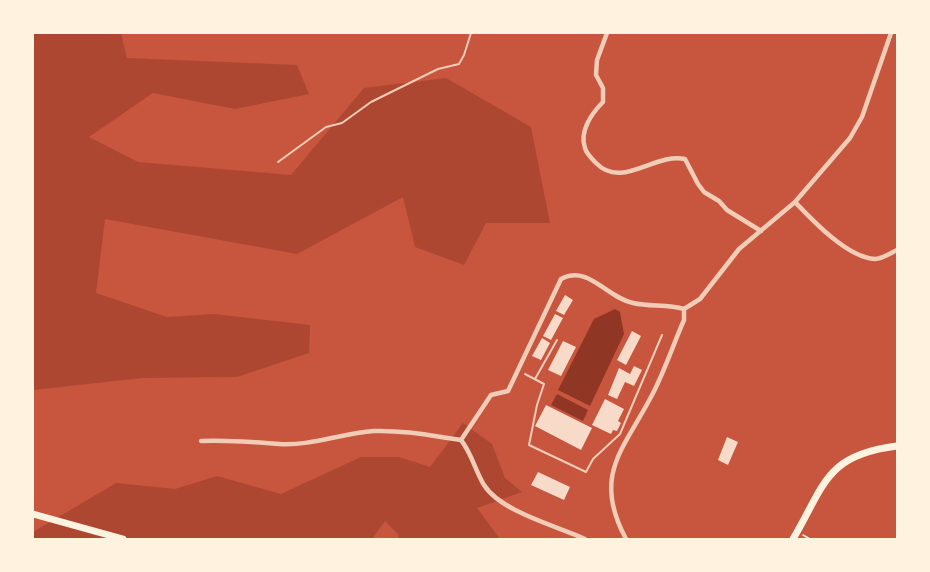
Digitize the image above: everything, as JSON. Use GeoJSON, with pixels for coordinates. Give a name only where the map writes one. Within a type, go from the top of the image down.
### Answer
{"type":"FeatureCollection","features":[{"type":"Feature","properties":{"kind":"main road"},"geometry":{"type":"LineString","coordinates":[[793,539],[824,482],[832,472],[862,453],[897,446]]}},
{"type":"Feature","properties":{"kind":"main road"},"geometry":{"type":"LineString","coordinates":[[33,514],[123,539]]}},
{"type":"Feature","properties":{"kind":"street"},"geometry":{"type":"LineString","coordinates":[[607,33],[597,60],[596,75],[603,88],[603,102],[591,114],[585,132],[584,147],[590,157],[602,169],[611,173],[629,171],[667,159],[685,159],[704,192],[727,210],[762,231]]}},
{"type":"Feature","properties":{"kind":"street"},"geometry":{"type":"LineString","coordinates":[[462,440],[491,395],[508,390],[561,279],[570,274],[581,274],[632,303],[671,305],[684,309],[700,299],[739,249],[795,202],[850,138],[862,117],[891,33]]}},
{"type":"Feature","properties":{"kind":"street"},"geometry":{"type":"LineString","coordinates":[[795,202],[815,222],[860,256],[877,260],[897,250]]}},
{"type":"Feature","properties":{"kind":"street"},"geometry":{"type":"LineString","coordinates":[[626,539],[617,520],[612,500],[614,466],[620,449],[651,397],[684,320],[684,309]]}},
{"type":"Feature","properties":{"kind":"street"},"geometry":{"type":"LineString","coordinates":[[201,441],[278,444],[307,442],[373,431],[462,440],[470,451],[485,487],[502,502],[524,516],[585,539]]}},
{"type":"Feature","properties":{"kind":"lane"},"geometry":{"type":"LineString","coordinates":[[278,162],[326,127],[342,123],[371,102],[438,69],[459,64],[465,55],[471,33]]}},
{"type":"Feature","properties":{"kind":"lane"},"geometry":{"type":"LineString","coordinates":[[525,374],[544,384],[529,445],[586,472],[593,459],[620,434],[663,334]]}},
{"type":"Feature","properties":{"kind":"lane"},"geometry":{"type":"LineString","coordinates":[[536,379],[558,340]]}},
{"type":"Feature","properties":{"kind":"lane"},"geometry":{"type":"LineString","coordinates":[[626,419],[634,424]]}},
{"type":"Feature","properties":{"kind":"shaded area"},"geometry":{"type":"Polygon","coordinates":[[[33,33],[121,33],[127,58],[297,65],[309,94],[235,109],[153,93],[89,137],[138,162],[291,175],[364,88],[446,78],[531,127],[550,223],[486,223],[464,265],[415,247],[403,197],[297,254],[105,219],[96,293],[167,317],[214,314],[310,325],[309,353],[237,377],[142,378],[33,390],[33,33]]]}},
{"type":"Feature","properties":{"kind":"shaded area"},"geometry":{"type":"Polygon","coordinates":[[[615,309],[620,312],[624,334],[590,406],[558,390],[594,319],[615,309]]]}},
{"type":"Feature","properties":{"kind":"shaded area"},"geometry":{"type":"Polygon","coordinates":[[[557,394],[588,410],[583,421],[551,405],[557,394]]]}},
{"type":"Feature","properties":{"kind":"shaded area"},"geometry":{"type":"Polygon","coordinates":[[[463,423],[492,444],[505,478],[522,492],[477,508],[500,539],[399,539],[398,534],[385,521],[372,539],[33,539],[33,532],[116,483],[175,489],[217,476],[281,494],[361,457],[399,457],[430,467],[463,423]]]}},
{"type":"Feature","properties":{"kind":"building"},"geometry":{"type":"Polygon","coordinates":[[[565,295],[573,300],[564,315],[556,311],[565,295]]]}},
{"type":"Feature","properties":{"kind":"building"},"geometry":{"type":"Polygon","coordinates":[[[555,314],[563,318],[551,340],[543,336],[555,314]]]}},
{"type":"Feature","properties":{"kind":"building"},"geometry":{"type":"Polygon","coordinates":[[[632,331],[641,336],[626,365],[617,360],[632,331]]]}},
{"type":"Feature","properties":{"kind":"building"},"geometry":{"type":"Polygon","coordinates":[[[542,338],[550,343],[541,360],[532,356],[542,338]]]}},
{"type":"Feature","properties":{"kind":"building"},"geometry":{"type":"Polygon","coordinates":[[[563,341],[576,347],[561,376],[548,370],[563,341]]]}},
{"type":"Feature","properties":{"kind":"building"},"geometry":{"type":"Polygon","coordinates":[[[634,366],[642,370],[634,386],[625,382],[617,399],[608,395],[619,368],[630,374],[634,366]]]}},
{"type":"Feature","properties":{"kind":"building"},"geometry":{"type":"Polygon","coordinates":[[[605,399],[624,409],[618,421],[621,423],[617,431],[613,430],[611,434],[592,425],[605,399]]]}},
{"type":"Feature","properties":{"kind":"building"},"geometry":{"type":"Polygon","coordinates":[[[546,405],[592,428],[581,450],[535,426],[546,405]]]}},
{"type":"Feature","properties":{"kind":"building"},"geometry":{"type":"Polygon","coordinates":[[[727,437],[738,442],[728,465],[718,460],[727,437]]]}},
{"type":"Feature","properties":{"kind":"building"},"geometry":{"type":"Polygon","coordinates":[[[538,472],[570,487],[564,500],[531,485],[538,472]]]}}]}
